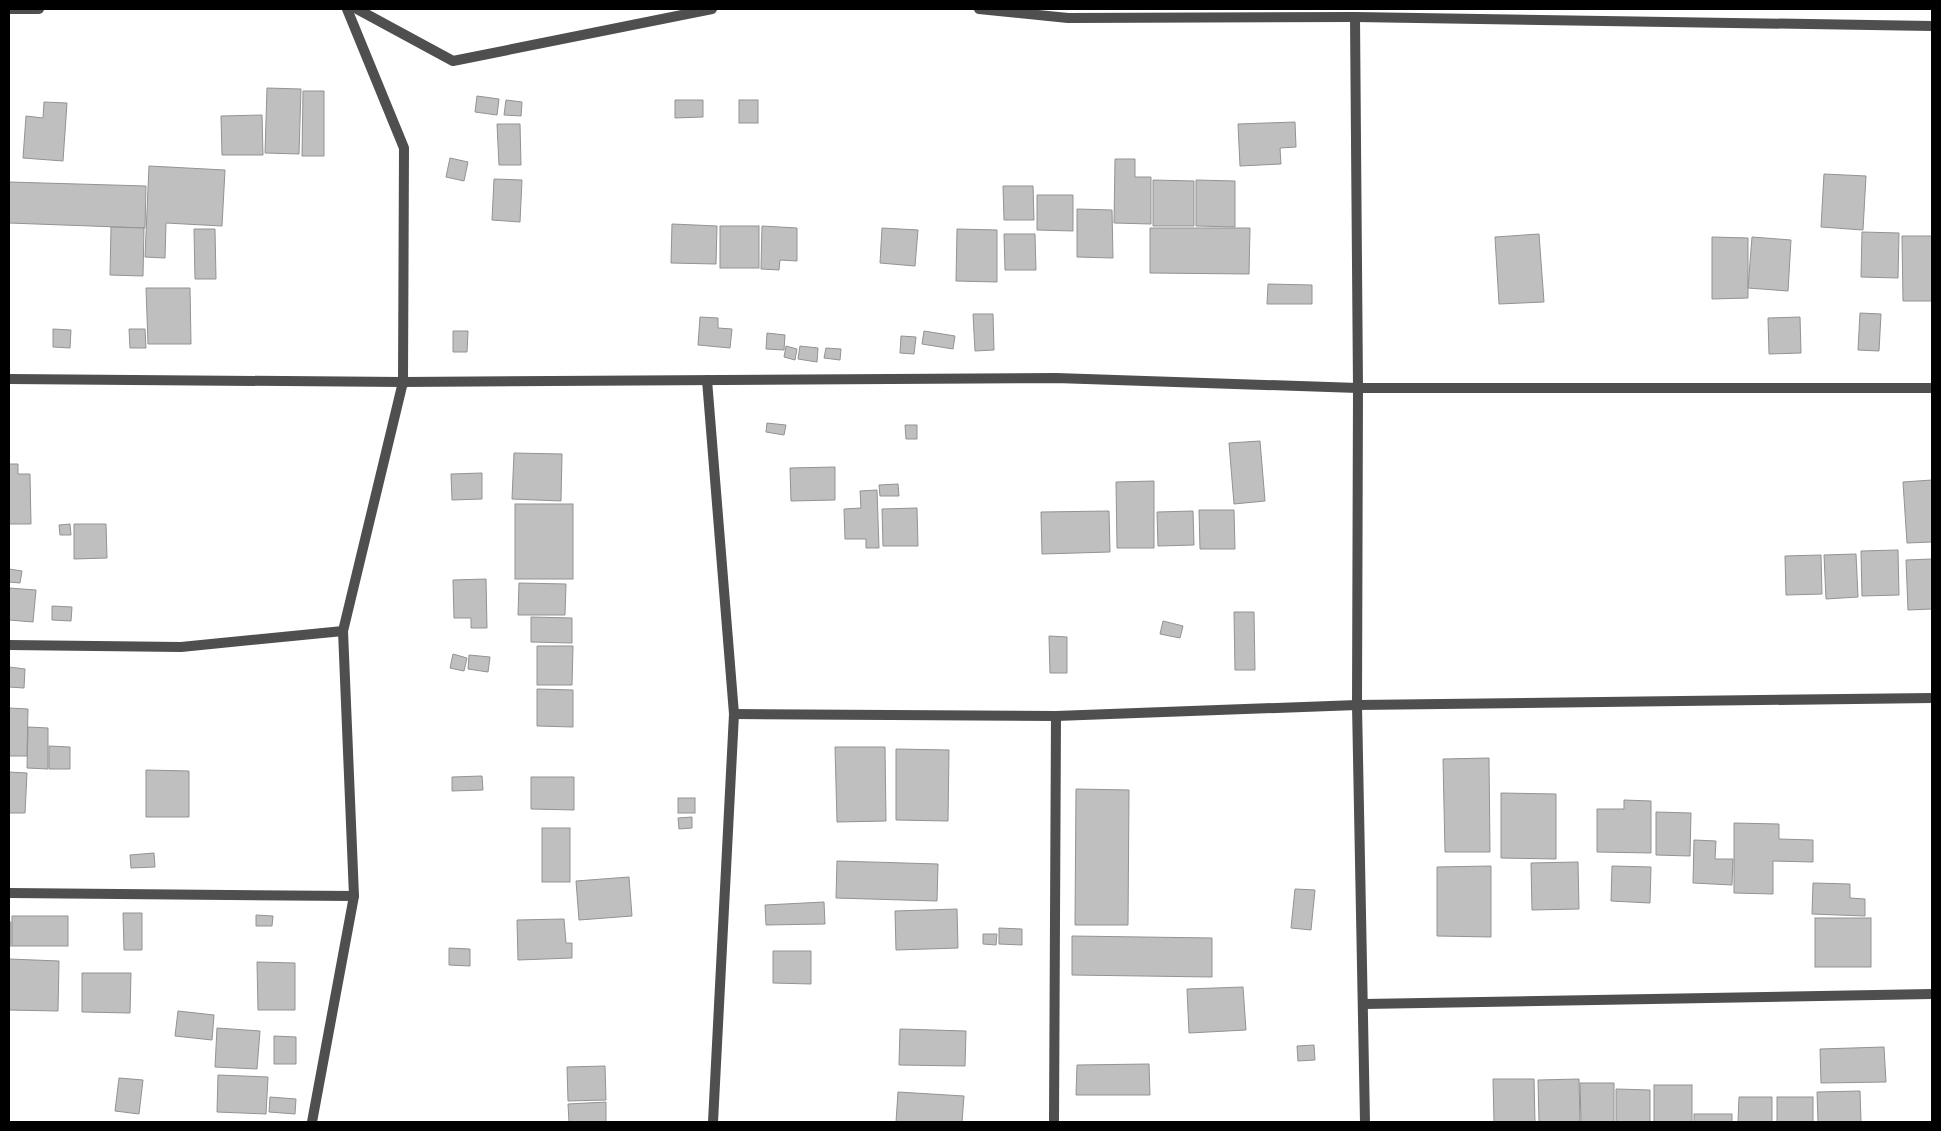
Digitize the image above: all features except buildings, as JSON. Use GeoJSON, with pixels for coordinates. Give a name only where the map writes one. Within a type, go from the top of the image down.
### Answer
{"type":"FeatureCollection","features":[{"type":"Feature","properties":{"kind":"street"},"geometry":{"type":"LineString","coordinates":[[9,9],[39,9]]}},
{"type":"Feature","properties":{"kind":"street"},"geometry":{"type":"LineString","coordinates":[[312,1122],[354,896],[343,630],[403,382],[404,148],[347,9]]}},
{"type":"Feature","properties":{"kind":"street"},"geometry":{"type":"LineString","coordinates":[[357,9],[453,61],[712,9]]}},
{"type":"Feature","properties":{"kind":"street"},"geometry":{"type":"LineString","coordinates":[[979,9],[1067,13],[1932,26]]}},
{"type":"Feature","properties":{"kind":"street"},"geometry":{"type":"LineString","coordinates":[[1355,17],[1358,388],[1357,705],[1365,1122]]}},
{"type":"Feature","properties":{"kind":"street"},"geometry":{"type":"LineString","coordinates":[[9,379],[403,382],[1056,378],[1358,388],[1932,388]]}},
{"type":"Feature","properties":{"kind":"street"},"geometry":{"type":"LineString","coordinates":[[707,380],[734,714],[713,1122]]}},
{"type":"Feature","properties":{"kind":"street"},"geometry":{"type":"LineString","coordinates":[[9,645],[181,647],[343,630]]}},
{"type":"Feature","properties":{"kind":"street"},"geometry":{"type":"LineString","coordinates":[[734,714],[1056,716],[1357,705],[1932,698]]}},
{"type":"Feature","properties":{"kind":"street"},"geometry":{"type":"LineString","coordinates":[[1054,1122],[1056,716]]}},
{"type":"Feature","properties":{"kind":"street"},"geometry":{"type":"LineString","coordinates":[[9,893],[354,896]]}},
{"type":"Feature","properties":{"kind":"street"},"geometry":{"type":"LineString","coordinates":[[1364,1004],[1932,994]]}}]}
